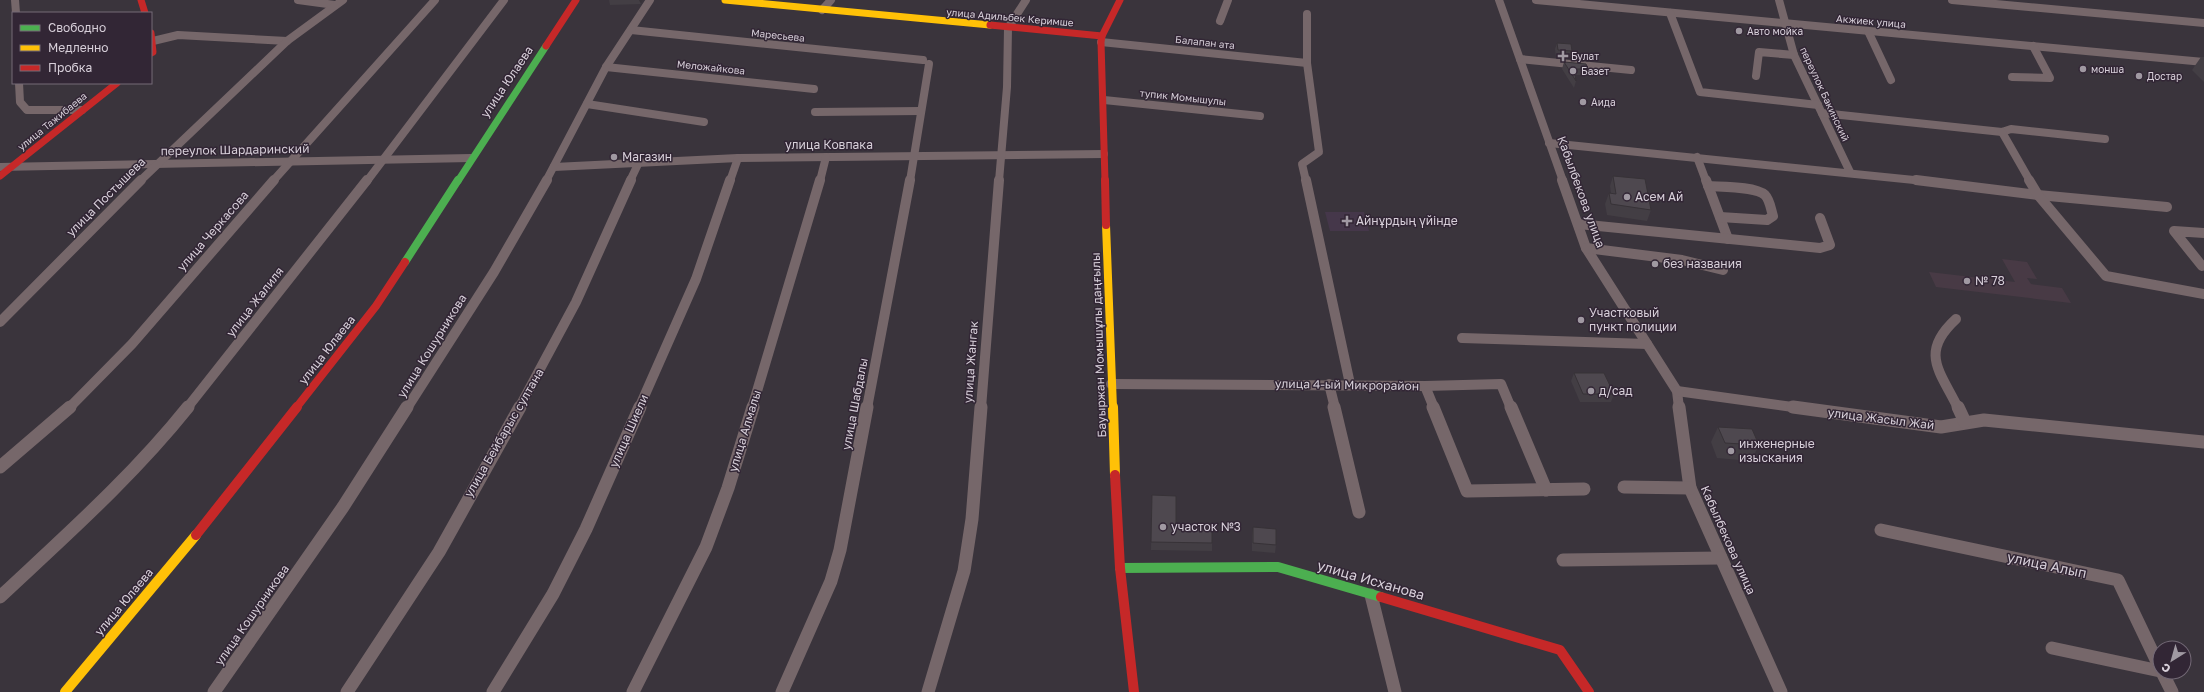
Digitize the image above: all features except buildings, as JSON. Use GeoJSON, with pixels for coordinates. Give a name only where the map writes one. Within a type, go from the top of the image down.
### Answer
{"type":"FeatureCollection","features":[{"type":"Feature","properties":{"kind":"street"},"geometry":{"type":"LineString","coordinates":[[15,0],[16,12]]}},
{"type":"Feature","properties":{"kind":"street"},"geometry":{"type":"LineString","coordinates":[[141,0],[145,12]]}},
{"type":"Feature","properties":{"kind":"street"},"geometry":{"type":"LineString","coordinates":[[298,0],[339,2]]}},
{"type":"Feature","properties":{"kind":"street","name":"улица Черкасова"},"geometry":{"type":"LineString","coordinates":[[0,467],[72,405],[132,344],[290,161],[435,0]]}},
{"type":"Feature","properties":{"kind":"street","name":"улица Жалиля"},"geometry":{"type":"LineString","coordinates":[[0,597],[104,499],[170,429],[382,160],[504,0]]}},
{"type":"Feature","properties":{"kind":"street","name":"улица Юлаева"},"geometry":{"type":"LineString","coordinates":[[65,692],[224,502],[376,306],[425,234],[471,158],[576,0]]}},
{"type":"Feature","properties":{"kind":"street","name":"улица Кошурникова"},"geometry":{"type":"LineString","coordinates":[[214,692],[343,507],[407,410],[494,272],[554,167],[606,67],[650,0]]}},
{"type":"Feature","properties":{"kind":"street","name":"улица Адильбек Керимше"},"geometry":{"type":"LineString","coordinates":[[732,0],[1102,39]]}},
{"type":"Feature","properties":{"kind":"street"},"geometry":{"type":"LineString","coordinates":[[822,10],[831,0]]}},
{"type":"Feature","properties":{"kind":"street"},"geometry":{"type":"LineString","coordinates":[[1008,28],[1026,0]]}},
{"type":"Feature","properties":{"kind":"street","name":"Бауыржан Момышұлы даңғылы"},"geometry":{"type":"LineString","coordinates":[[1120,0],[1102,39],[1104,154],[1111,384],[1120,568],[1134,692]]}},
{"type":"Feature","properties":{"kind":"street"},"geometry":{"type":"LineString","coordinates":[[1220,21],[1228,0]]}},
{"type":"Feature","properties":{"kind":"street","name":"Кабылбекова улица"},"geometry":{"type":"LineString","coordinates":[[1499,0],[1586,248],[1677,391],[1690,488],[1782,692]]}},
{"type":"Feature","properties":{"kind":"street","name":"Акжиек улица"},"geometry":{"type":"LineString","coordinates":[[1536,0],[1551,0],[1670,13],[2204,62]]}},
{"type":"Feature","properties":{"kind":"street","name":"переулок Бакинский"},"geometry":{"type":"LineString","coordinates":[[1779,0],[1794,55],[1850,172]]}},
{"type":"Feature","properties":{"kind":"street"},"geometry":{"type":"LineString","coordinates":[[1952,0],[2204,23]]}},
{"type":"Feature","properties":{"kind":"street","name":"улица Постышева"},"geometry":{"type":"LineString","coordinates":[[0,322],[156,164],[287,41],[339,2]]}},
{"type":"Feature","properties":{"kind":"street"},"geometry":{"type":"LineString","coordinates":[[1670,13],[1700,92],[2002,132],[2011,129],[2106,139]]}},
{"type":"Feature","properties":{"kind":"street"},"geometry":{"type":"LineString","coordinates":[[1307,14],[1307,62],[1319,152],[1302,164],[1350,384]]}},
{"type":"Feature","properties":{"kind":"street","name":"улица Жангак"},"geometry":{"type":"LineString","coordinates":[[928,692],[964,571],[972,519],[1000,155],[1007,87],[1008,28]]}},
{"type":"Feature","properties":{"kind":"street","name":"Маресьева"},"geometry":{"type":"LineString","coordinates":[[631,30],[926,62]]}},
{"type":"Feature","properties":{"kind":"street"},"geometry":{"type":"LineString","coordinates":[[1868,31],[1891,80]]}},
{"type":"Feature","properties":{"kind":"street"},"geometry":{"type":"LineString","coordinates":[[152,52],[152,37],[178,35],[287,41]]}},
{"type":"Feature","properties":{"kind":"street","name":"Балапан ата"},"geometry":{"type":"LineString","coordinates":[[1102,39],[1307,62]]}},
{"type":"Feature","properties":{"kind":"street"},"geometry":{"type":"LineString","coordinates":[[2012,77],[2050,78],[2033,46]]}},
{"type":"Feature","properties":{"kind":"street"},"geometry":{"type":"LineString","coordinates":[[1756,76],[1759,52],[1794,55]]}},
{"type":"Feature","properties":{"kind":"street"},"geometry":{"type":"LineString","coordinates":[[1520,59],[1632,70]]}},
{"type":"Feature","properties":{"kind":"street","name":"улица Шабдалы"},"geometry":{"type":"LineString","coordinates":[[782,692],[831,582],[840,550],[915,156],[926,62]]}},
{"type":"Feature","properties":{"kind":"street","name":"Меложайкова"},"geometry":{"type":"LineString","coordinates":[[606,67],[814,89]]}},
{"type":"Feature","properties":{"kind":"street"},"geometry":{"type":"LineString","coordinates":[[19,84],[20,102],[27,110],[82,110]]}},
{"type":"Feature","properties":{"kind":"street","name":"улица Тажибаева"},"geometry":{"type":"LineString","coordinates":[[0,176],[116,84]]}},
{"type":"Feature","properties":{"kind":"street","name":"тупик Момышулы"},"geometry":{"type":"LineString","coordinates":[[1104,100],[1260,116]]}},
{"type":"Feature","properties":{"kind":"street"},"geometry":{"type":"LineString","coordinates":[[587,104],[704,122]]}},
{"type":"Feature","properties":{"kind":"street"},"geometry":{"type":"LineString","coordinates":[[815,112],[921,111]]}},
{"type":"Feature","properties":{"kind":"street"},"geometry":{"type":"LineString","coordinates":[[2002,132],[2038,195],[2106,276],[2204,294]]}},
{"type":"Feature","properties":{"kind":"street"},"geometry":{"type":"LineString","coordinates":[[1549,143],[1850,172],[2038,195],[2167,207]]}},
{"type":"Feature","properties":{"kind":"street","name":"улица Ковпака"},"geometry":{"type":"LineString","coordinates":[[554,167],[738,158],[1104,154]]}},
{"type":"Feature","properties":{"kind":"street","name":"улица Алмалы"},"geometry":{"type":"LineString","coordinates":[[633,692],[706,547],[728,488],[809,221],[826,157]]}},
{"type":"Feature","properties":{"kind":"street"},"geometry":{"type":"LineString","coordinates":[[1697,157],[1728,239]]}},
{"type":"Feature","properties":{"kind":"street","name":"переулок Шардаринский"},"geometry":{"type":"LineString","coordinates":[[0,166],[471,158]]}},
{"type":"Feature","properties":{"kind":"street","name":"улица Шиели"},"geometry":{"type":"LineString","coordinates":[[493,692],[553,594],[586,530],[696,279],[738,158]]}},
{"type":"Feature","properties":{"kind":"street","name":"улица Бейбарыс султана"},"geometry":{"type":"LineString","coordinates":[[347,692],[439,552],[554,345],[576,302],[639,162]]}},
{"type":"Feature","properties":{"kind":"street"},"geometry":{"type":"LineString","coordinates":[[1708,186],[1755,190],[1763,193],[1766,196],[1773,216],[1767,220],[1720,216]]}},
{"type":"Feature","properties":{"kind":"street"},"geometry":{"type":"LineString","coordinates":[[1578,224],[1820,248],[1830,245],[1820,218]]}},
{"type":"Feature","properties":{"kind":"street"},"geometry":{"type":"LineString","coordinates":[[2202,266],[2174,231],[2204,234]]}},
{"type":"Feature","properties":{"kind":"street"},"geometry":{"type":"LineString","coordinates":[[1586,248],[1682,260],[1723,270]]}},
{"type":"Feature","properties":{"kind":"street"},"geometry":{"type":"LineString","coordinates":[[1956,319],[1944,330],[1938,342],[1934,358],[1965,422]]}},
{"type":"Feature","properties":{"kind":"street"},"geometry":{"type":"LineString","coordinates":[[1462,338],[1647,344]]}},
{"type":"Feature","properties":{"kind":"street","name":"улица 4-ый Микрорайон"},"geometry":{"type":"LineString","coordinates":[[1111,384],[1350,384],[1425,386],[1467,491],[1584,489]]}},
{"type":"Feature","properties":{"kind":"street"},"geometry":{"type":"LineString","coordinates":[[1329,384],[1359,512]]}},
{"type":"Feature","properties":{"kind":"street"},"geometry":{"type":"LineString","coordinates":[[1425,386],[1501,384],[1546,490]]}},
{"type":"Feature","properties":{"kind":"street","name":"улица Жасыл Жай"},"geometry":{"type":"LineString","coordinates":[[1677,391],[1941,427],[1984,420],[2204,442]]}},
{"type":"Feature","properties":{"kind":"street"},"geometry":{"type":"LineString","coordinates":[[1624,487],[1690,488]]}},
{"type":"Feature","properties":{"kind":"street","name":"улица Алып"},"geometry":{"type":"LineString","coordinates":[[1881,530],[2118,580],[2152,651]]}},
{"type":"Feature","properties":{"kind":"street"},"geometry":{"type":"LineString","coordinates":[[1563,560],[1721,558]]}},
{"type":"Feature","properties":{"kind":"street","name":"улица Исханова"},"geometry":{"type":"LineString","coordinates":[[1120,568],[1278,567],[1560,650],[1589,692]]}},
{"type":"Feature","properties":{"kind":"street"},"geometry":{"type":"LineString","coordinates":[[1372,595],[1395,692]]}},
{"type":"Feature","properties":{"kind":"street"},"geometry":{"type":"LineString","coordinates":[[2052,648],[2152,670]]}},
{"type":"Feature","properties":{"kind":"street"},"geometry":{"type":"LineString","coordinates":[[2165,680],[2172,692]]}},
{"type":"Feature","properties":{"kind":"shaded area","name":"Айнұрдың үйінде"},"geometry":{"type":"Polygon","coordinates":[[[1325,212],[1364,212],[1369,231],[1330,231],[1325,212]]]}},
{"type":"Feature","properties":{"kind":"shaded area","name":"№ 78"},"geometry":{"type":"Polygon","coordinates":[[[2002,259],[2027,262],[2037,279],[2027,278],[2031,284],[2062,288],[2071,303],[1936,287],[1929,272],[2015,282],[2002,259]]]}},
{"type":"Feature","properties":{"kind":"traffic: fast"},"geometry":{"type":"LineString","coordinates":[[405,262],[546,46]]}},
{"type":"Feature","properties":{"kind":"traffic: fast"},"geometry":{"type":"LineString","coordinates":[[1120,568],[1278,567],[1381,597]]}},
{"type":"Feature","properties":{"kind":"traffic: slow"},"geometry":{"type":"LineString","coordinates":[[725,0],[990,25]]}},
{"type":"Feature","properties":{"kind":"traffic: slow"},"geometry":{"type":"LineString","coordinates":[[1106,225],[1115,475]]}},
{"type":"Feature","properties":{"kind":"traffic: slow"},"geometry":{"type":"LineString","coordinates":[[65,692],[196,535]]}},
{"type":"Feature","properties":{"kind":"traffic: jam"},"geometry":{"type":"LineString","coordinates":[[141,0],[145,12]]}},
{"type":"Feature","properties":{"kind":"traffic: jam"},"geometry":{"type":"LineString","coordinates":[[546,46],[576,0]]}},
{"type":"Feature","properties":{"kind":"traffic: jam"},"geometry":{"type":"LineString","coordinates":[[1106,225],[1101,42],[1102,36],[1120,0]]}},
{"type":"Feature","properties":{"kind":"traffic: jam"},"geometry":{"type":"LineString","coordinates":[[990,25],[1102,36]]}},
{"type":"Feature","properties":{"kind":"traffic: jam"},"geometry":{"type":"LineString","coordinates":[[152,42],[152,52]]}},
{"type":"Feature","properties":{"kind":"traffic: jam"},"geometry":{"type":"LineString","coordinates":[[0,176],[116,84]]}},
{"type":"Feature","properties":{"kind":"traffic: jam"},"geometry":{"type":"LineString","coordinates":[[196,535],[376,306],[405,262]]}},
{"type":"Feature","properties":{"kind":"traffic: jam"},"geometry":{"type":"LineString","coordinates":[[1115,475],[1120,568],[1134,692]]}},
{"type":"Feature","properties":{"kind":"traffic: jam"},"geometry":{"type":"LineString","coordinates":[[1381,597],[1560,650],[1589,692]]}},
{"type":"Feature","properties":{"kind":"place","name":"Авто мойка"},"geometry":{"type":"Point","coordinates":[1739,31]}},
{"type":"Feature","properties":{"kind":"place","name":"Булат"},"geometry":{"type":"Point","coordinates":[1563,56]}},
{"type":"Feature","properties":{"kind":"place","name":"монша"},"geometry":{"type":"Point","coordinates":[2083,69]}},
{"type":"Feature","properties":{"kind":"place","name":"Базет"},"geometry":{"type":"Point","coordinates":[1573,71]}},
{"type":"Feature","properties":{"kind":"place","name":"Достар"},"geometry":{"type":"Point","coordinates":[2139,76]}},
{"type":"Feature","properties":{"kind":"place","name":"Аида"},"geometry":{"type":"Point","coordinates":[1583,102]}},
{"type":"Feature","properties":{"kind":"place","name":"Магазин"},"geometry":{"type":"Point","coordinates":[614,157]}},
{"type":"Feature","properties":{"kind":"place","name":"Асем Ай"},"geometry":{"type":"Point","coordinates":[1627,197]}},
{"type":"Feature","properties":{"kind":"place","name":"Айнұрдың үйінде"},"geometry":{"type":"Point","coordinates":[1347,221]}},
{"type":"Feature","properties":{"kind":"place","name":"без названия"},"geometry":{"type":"Point","coordinates":[1655,264]}},
{"type":"Feature","properties":{"kind":"place","name":"№ 78"},"geometry":{"type":"Point","coordinates":[1967,281]}},
{"type":"Feature","properties":{"kind":"place","name":"Участковый пункт полиции"},"geometry":{"type":"Point","coordinates":[1581,320]}},
{"type":"Feature","properties":{"kind":"place","name":"д/сад"},"geometry":{"type":"Point","coordinates":[1591,391]}},
{"type":"Feature","properties":{"kind":"place","name":"инженерные изыскания"},"geometry":{"type":"Point","coordinates":[1731,451]}},
{"type":"Feature","properties":{"kind":"place","name":"участок №3"},"geometry":{"type":"Point","coordinates":[1163,527]}}]}
